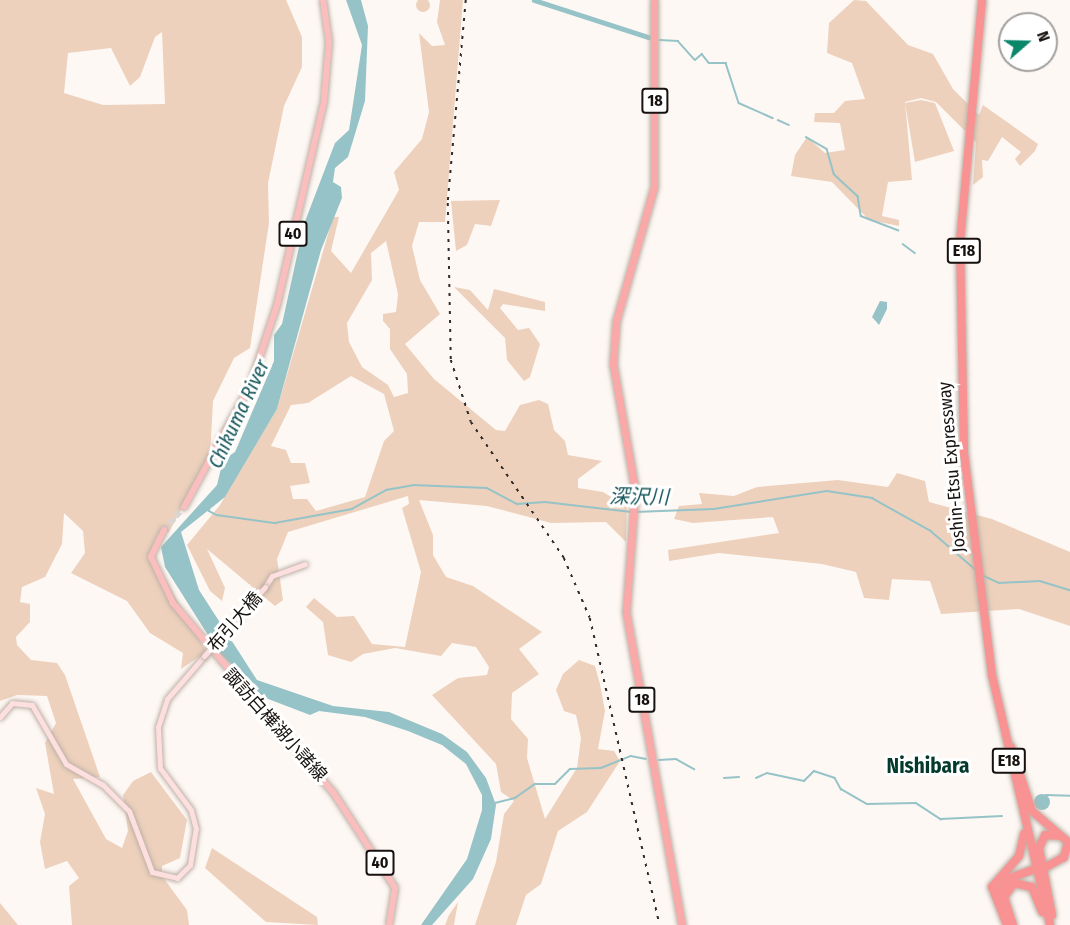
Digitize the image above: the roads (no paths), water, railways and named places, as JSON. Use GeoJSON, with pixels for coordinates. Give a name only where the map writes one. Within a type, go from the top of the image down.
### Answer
{"type":"FeatureCollection","features":[{"type":"Feature","properties":{"kind":"highway","name":"18"},"geometry":{"type":"LineString","coordinates":[[654,0],[654,187],[613,352],[635,490],[635,521],[625,579],[626,612],[682,925]]}},
{"type":"Feature","properties":{"kind":"highway","name":"Joshin-Etsu Expressway"},"geometry":{"type":"LineString","coordinates":[[982,0],[965,148],[959,269],[970,503],[981,595],[1010,762],[1051,923]]}},
{"type":"Feature","properties":{"kind":"highway","name":"Joshin-Etsu Expressway"},"geometry":{"type":"LineString","coordinates":[[970,503],[964,254],[987,0]]}},
{"type":"Feature","properties":{"kind":"highway","name":"Joshin-Etsu Expressway"},"geometry":{"type":"LineString","coordinates":[[981,595],[1010,743],[1051,923]]}},
{"type":"Feature","properties":{"kind":"highway"},"geometry":{"type":"LineString","coordinates":[[1010,743],[1032,811],[1068,842],[1064,857],[1045,865],[1064,850],[1057,834],[1045,835],[1039,848],[1051,923]]}},
{"type":"Feature","properties":{"kind":"highway"},"geometry":{"type":"LineString","coordinates":[[1010,762],[1024,842],[1019,856],[993,884],[1001,914],[1010,925]]}},
{"type":"Feature","properties":{"kind":"highway"},"geometry":{"type":"LineString","coordinates":[[1001,914],[1000,884],[1032,869],[1010,878],[1001,888],[1000,906],[1010,925]]}},
{"type":"Feature","properties":{"kind":"highway"},"geometry":{"type":"LineString","coordinates":[[1010,925],[1004,894],[1020,881],[1034,890],[1051,923]]}},
{"type":"Feature","properties":{"kind":"main road","name":"40"},"geometry":{"type":"LineString","coordinates":[[184,507],[246,395],[277,305],[325,92],[328,42],[323,0]]}},
{"type":"Feature","properties":{"kind":"main road","name":"諏訪白樺湖小諸線"},"geometry":{"type":"LineString","coordinates":[[164,530],[151,557],[173,603],[337,798],[394,888],[388,925]]}},
{"type":"Feature","properties":{"kind":"main road","name":"布引大橋"},"geometry":{"type":"LineString","coordinates":[[0,717],[12,703],[32,705],[66,764],[104,785],[129,811],[152,872],[177,879],[190,865],[196,829],[190,810],[160,768],[158,727],[167,699],[265,587],[272,576],[305,564]]}},
{"type":"Feature","properties":{"kind":"water"},"geometry":{"type":"Polygon","coordinates":[[[346,0],[361,0],[368,26],[365,101],[348,157],[335,168],[333,182],[341,187],[342,198],[321,250],[277,409],[225,497],[181,532],[199,590],[257,680],[333,706],[389,712],[442,734],[467,752],[486,778],[496,805],[491,839],[473,879],[432,925],[421,925],[467,859],[482,810],[482,795],[466,764],[442,745],[408,731],[365,717],[319,711],[310,715],[263,697],[218,651],[165,567],[161,547],[217,485],[223,460],[235,452],[274,361],[274,335],[282,324],[304,224],[335,143],[349,130],[362,45],[346,0]]]}},
{"type":"Feature","properties":{"kind":"water"},"geometry":{"type":"Polygon","coordinates":[[[880,301],[887,302],[887,309],[879,325],[872,317],[880,301]]]}},
{"type":"Feature","properties":{"kind":"water"},"geometry":{"type":"Polygon","coordinates":[[[1042,794],[1048,796],[1050,802],[1048,808],[1042,810],[1036,808],[1034,802],[1036,796],[1042,794]]]}},
{"type":"Feature","properties":{"kind":"waterway"},"geometry":{"type":"LineString","coordinates":[[534,0],[648,37]]}},
{"type":"Feature","properties":{"kind":"waterway"},"geometry":{"type":"LineString","coordinates":[[660,40],[678,41],[695,60],[702,54],[709,63],[726,63],[739,103],[773,118]]}},
{"type":"Feature","properties":{"kind":"waterway"},"geometry":{"type":"LineString","coordinates":[[778,120],[789,125]]}},
{"type":"Feature","properties":{"kind":"waterway"},"geometry":{"type":"LineString","coordinates":[[806,137],[827,149],[834,174],[858,196],[861,216],[898,230]]}},
{"type":"Feature","properties":{"kind":"waterway"},"geometry":{"type":"LineString","coordinates":[[903,244],[915,253]]}},
{"type":"Feature","properties":{"kind":"waterway","name":"深沢川"},"geometry":{"type":"LineString","coordinates":[[211,505],[209,511],[217,515],[275,523],[352,509],[386,490],[413,485],[487,488],[517,504],[545,502],[631,512]]}},
{"type":"Feature","properties":{"kind":"waterway","name":"深沢川"},"geometry":{"type":"LineString","coordinates":[[635,512],[714,509],[827,491],[872,498],[931,531],[976,570]]}},
{"type":"Feature","properties":{"kind":"waterway","name":"深沢川"},"geometry":{"type":"LineString","coordinates":[[982,575],[999,583],[1040,581],[1070,590]]}},
{"type":"Feature","properties":{"kind":"waterway"},"geometry":{"type":"LineString","coordinates":[[495,803],[515,798],[535,784],[555,784],[570,769],[601,768],[631,756],[646,759]]}},
{"type":"Feature","properties":{"kind":"waterway"},"geometry":{"type":"LineString","coordinates":[[659,760],[676,759],[694,769]]}},
{"type":"Feature","properties":{"kind":"waterway"},"geometry":{"type":"LineString","coordinates":[[756,778],[767,773],[804,781],[814,771],[835,778],[841,789],[867,804],[916,803],[941,819],[1002,816]]}},
{"type":"Feature","properties":{"kind":"waterway"},"geometry":{"type":"LineString","coordinates":[[724,778],[739,777]]}},
{"type":"Feature","properties":{"kind":"waterway"},"geometry":{"type":"LineString","coordinates":[[1046,795],[1070,796]]}},
{"type":"Feature","properties":{"kind":"tunnel"},"geometry":{"type":"LineString","coordinates":[[164,530],[184,507]]}},
{"type":"Feature","properties":{"kind":"railway"},"geometry":{"type":"LineString","coordinates":[[466,0],[448,203],[451,360],[471,422],[564,558],[590,618],[660,925]]}},
{"type":"Feature","properties":{"kind":"district","name":"Nishibara"},"geometry":{"type":"Point","coordinates":[928,766]}},
{"type":"Feature","properties":{"kind":"water label","name":"Chikuma River"},"geometry":{"type":"Point","coordinates":[239,414]}}]}
